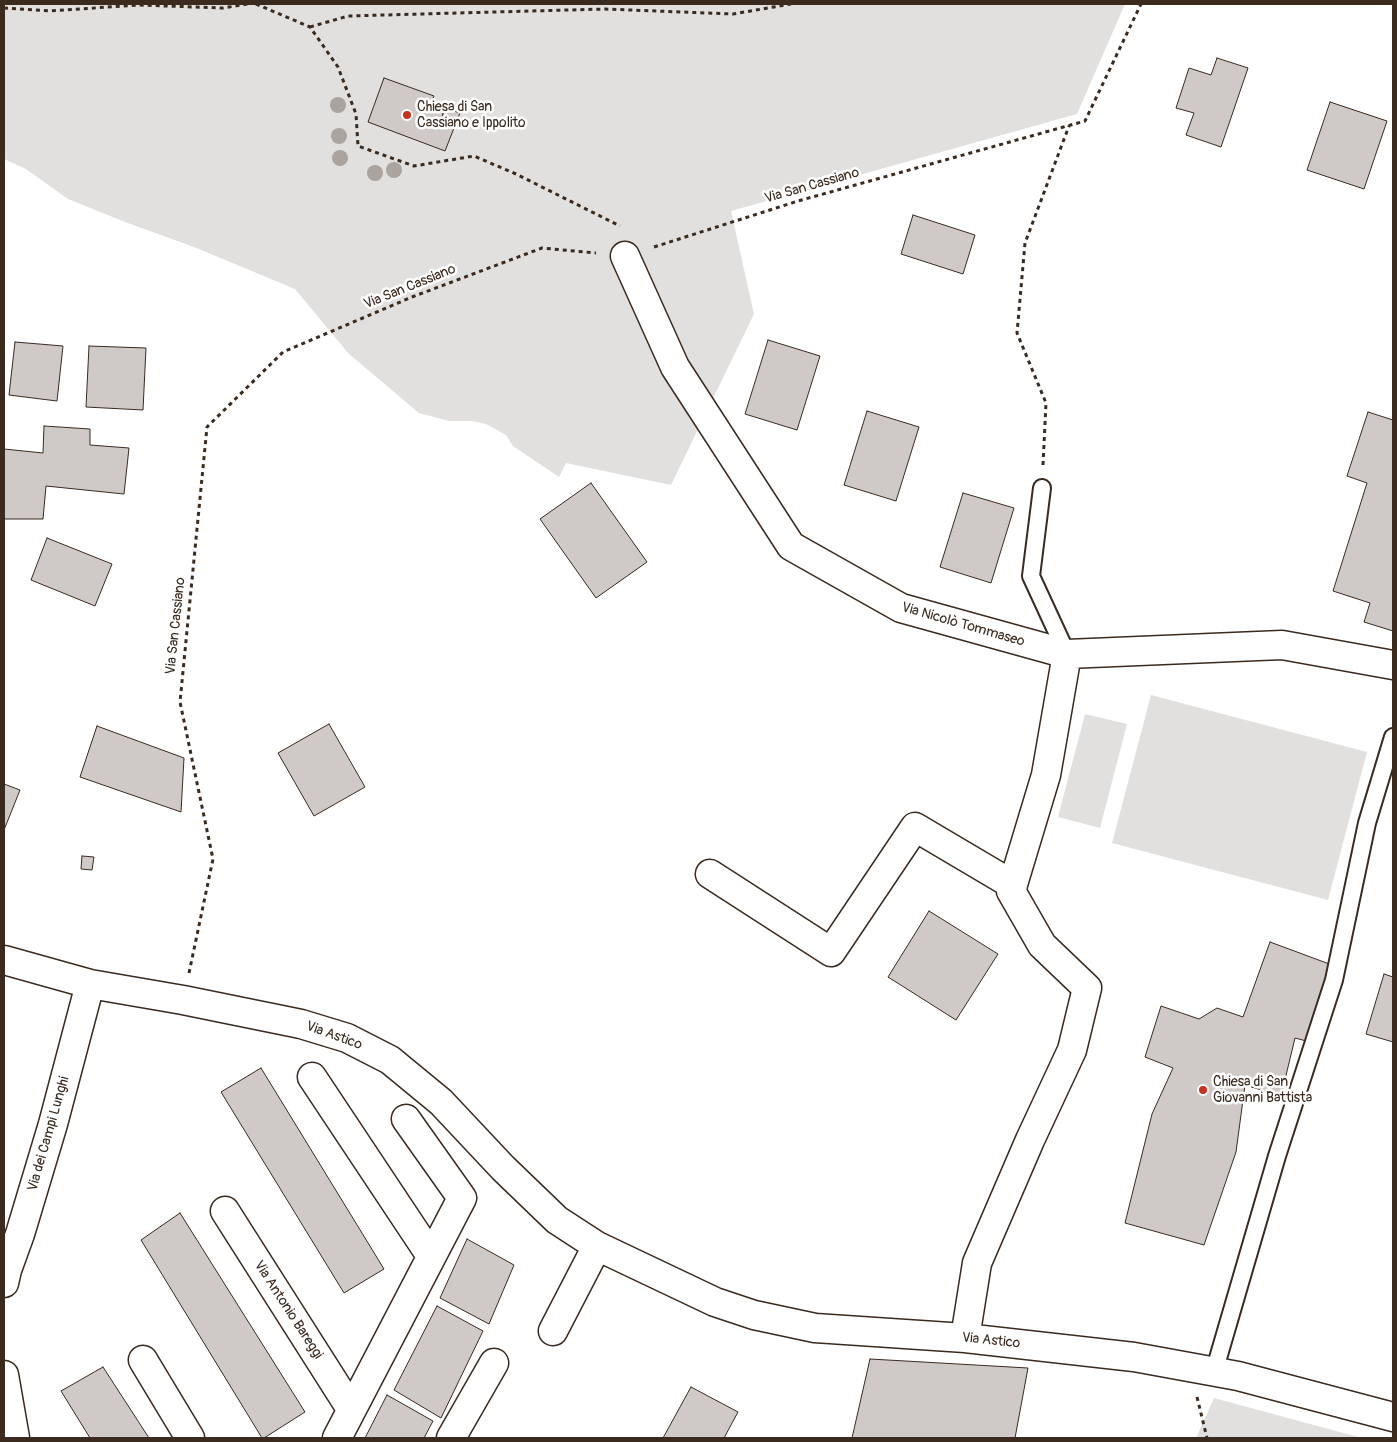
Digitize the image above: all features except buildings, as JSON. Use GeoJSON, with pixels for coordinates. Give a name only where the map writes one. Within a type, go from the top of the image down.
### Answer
{"type":"FeatureCollection","features":[{"type":"Feature","properties":{"kind":"street","name":"Via Nicolò Tommaseo"},"geometry":{"type":"LineString","coordinates":[[625,256],[675,367],[791,546],[901,608],[1067,654],[1282,645],[1393,665]]}},
{"type":"Feature","properties":{"kind":"street"},"geometry":{"type":"LineString","coordinates":[[965,1338],[977,1263],[1030,1140],[1072,1050],[1087,988],[1042,945],[1011,891],[1046,775],[1067,654]]}},
{"type":"Feature","properties":{"kind":"street"},"geometry":{"type":"LineString","coordinates":[[710,874],[831,952],[915,827],[1013,885]]}},
{"type":"Feature","properties":{"kind":"street","name":"Via Astico"},"geometry":{"type":"LineString","coordinates":[[4,960],[90,984],[183,1000],[301,1024],[347,1038],[390,1060],[441,1102],[503,1168],[557,1220],[597,1246],[715,1302],[754,1315],[815,1328],[965,1338],[1134,1357],[1238,1376],[1393,1417]]}},
{"type":"Feature","properties":{"kind":"street","name":"Via dei Campi Lunghi"},"geometry":{"type":"LineString","coordinates":[[4,1283],[53,1124],[90,984]]}},
{"type":"Feature","properties":{"kind":"street"},"geometry":{"type":"LineString","coordinates":[[312,1077],[431,1256]]}},
{"type":"Feature","properties":{"kind":"street"},"geometry":{"type":"LineString","coordinates":[[337,1438],[462,1198],[406,1118]]}},
{"type":"Feature","properties":{"kind":"street","name":"Via Antonio Bareggi"},"geometry":{"type":"LineString","coordinates":[[225,1211],[352,1409]]}},
{"type":"Feature","properties":{"kind":"street"},"geometry":{"type":"LineString","coordinates":[[553,1331],[597,1246]]}},
{"type":"Feature","properties":{"kind":"street"},"geometry":{"type":"LineString","coordinates":[[143,1360],[190,1438]]}},
{"type":"Feature","properties":{"kind":"street"},"geometry":{"type":"LineString","coordinates":[[451,1438],[494,1363]]}},
{"type":"Feature","properties":{"kind":"street"},"geometry":{"type":"LineString","coordinates":[[4,1375],[15,1438]]}},
{"type":"Feature","properties":{"kind":"lane"},"geometry":{"type":"LineString","coordinates":[[1042,488],[1031,576],[1067,654]]}},
{"type":"Feature","properties":{"kind":"lane"},"geometry":{"type":"LineString","coordinates":[[1202,1370],[1334,980],[1367,823],[1393,737]]}},
{"type":"Feature","properties":{"kind":"path"},"geometry":{"type":"LineString","coordinates":[[4,8],[50,11],[138,5],[223,8],[248,4]]}},
{"type":"Feature","properties":{"kind":"path"},"geometry":{"type":"LineString","coordinates":[[256,4],[310,27],[338,67],[356,114],[358,146],[414,166],[474,156],[516,174],[622,227],[625,256]]}},
{"type":"Feature","properties":{"kind":"path"},"geometry":{"type":"LineString","coordinates":[[310,27],[348,16],[605,10],[733,14],[791,4]]}},
{"type":"Feature","properties":{"kind":"path","name":"Via San Cassiano"},"geometry":{"type":"LineString","coordinates":[[183,1000],[213,859],[180,702],[207,427],[283,352],[412,297],[542,248],[625,256],[798,201],[1085,121],[1141,4]]}},
{"type":"Feature","properties":{"kind":"path"},"geometry":{"type":"LineString","coordinates":[[1042,488],[1046,403],[1018,334],[1025,243],[1069,126]]}},
{"type":"Feature","properties":{"kind":"path"},"geometry":{"type":"LineString","coordinates":[[1202,1370],[1207,1438]]}},
{"type":"Feature","properties":{"kind":"shaded area"},"geometry":{"type":"Polygon","coordinates":[[[4,4],[1125,4],[1077,114],[731,211],[754,314],[671,485],[566,463],[559,477],[513,446],[506,435],[486,424],[472,421],[449,421],[419,413],[349,354],[295,289],[194,247],[68,199],[26,169],[4,159],[4,4]]]}},
{"type":"Feature","properties":{"kind":"shaded area"},"geometry":{"type":"Polygon","coordinates":[[[1151,695],[1367,752],[1328,900],[1112,843],[1151,695]]]}},
{"type":"Feature","properties":{"kind":"shaded area"},"geometry":{"type":"Polygon","coordinates":[[[1085,714],[1127,724],[1100,828],[1058,817],[1085,714]]]}},
{"type":"Feature","properties":{"kind":"shaded area"},"geometry":{"type":"Polygon","coordinates":[[[1214,1398],[1362,1438],[1196,1438],[1214,1398]]]}},
{"type":"Feature","properties":{"kind":"place","name":"Chiesa di San Cassiano e Ippolito"},"geometry":{"type":"Point","coordinates":[407,115]}},
{"type":"Feature","properties":{"kind":"place","name":"Chiesa di San Giovanni Battista"},"geometry":{"type":"Point","coordinates":[1203,1090]}}]}
